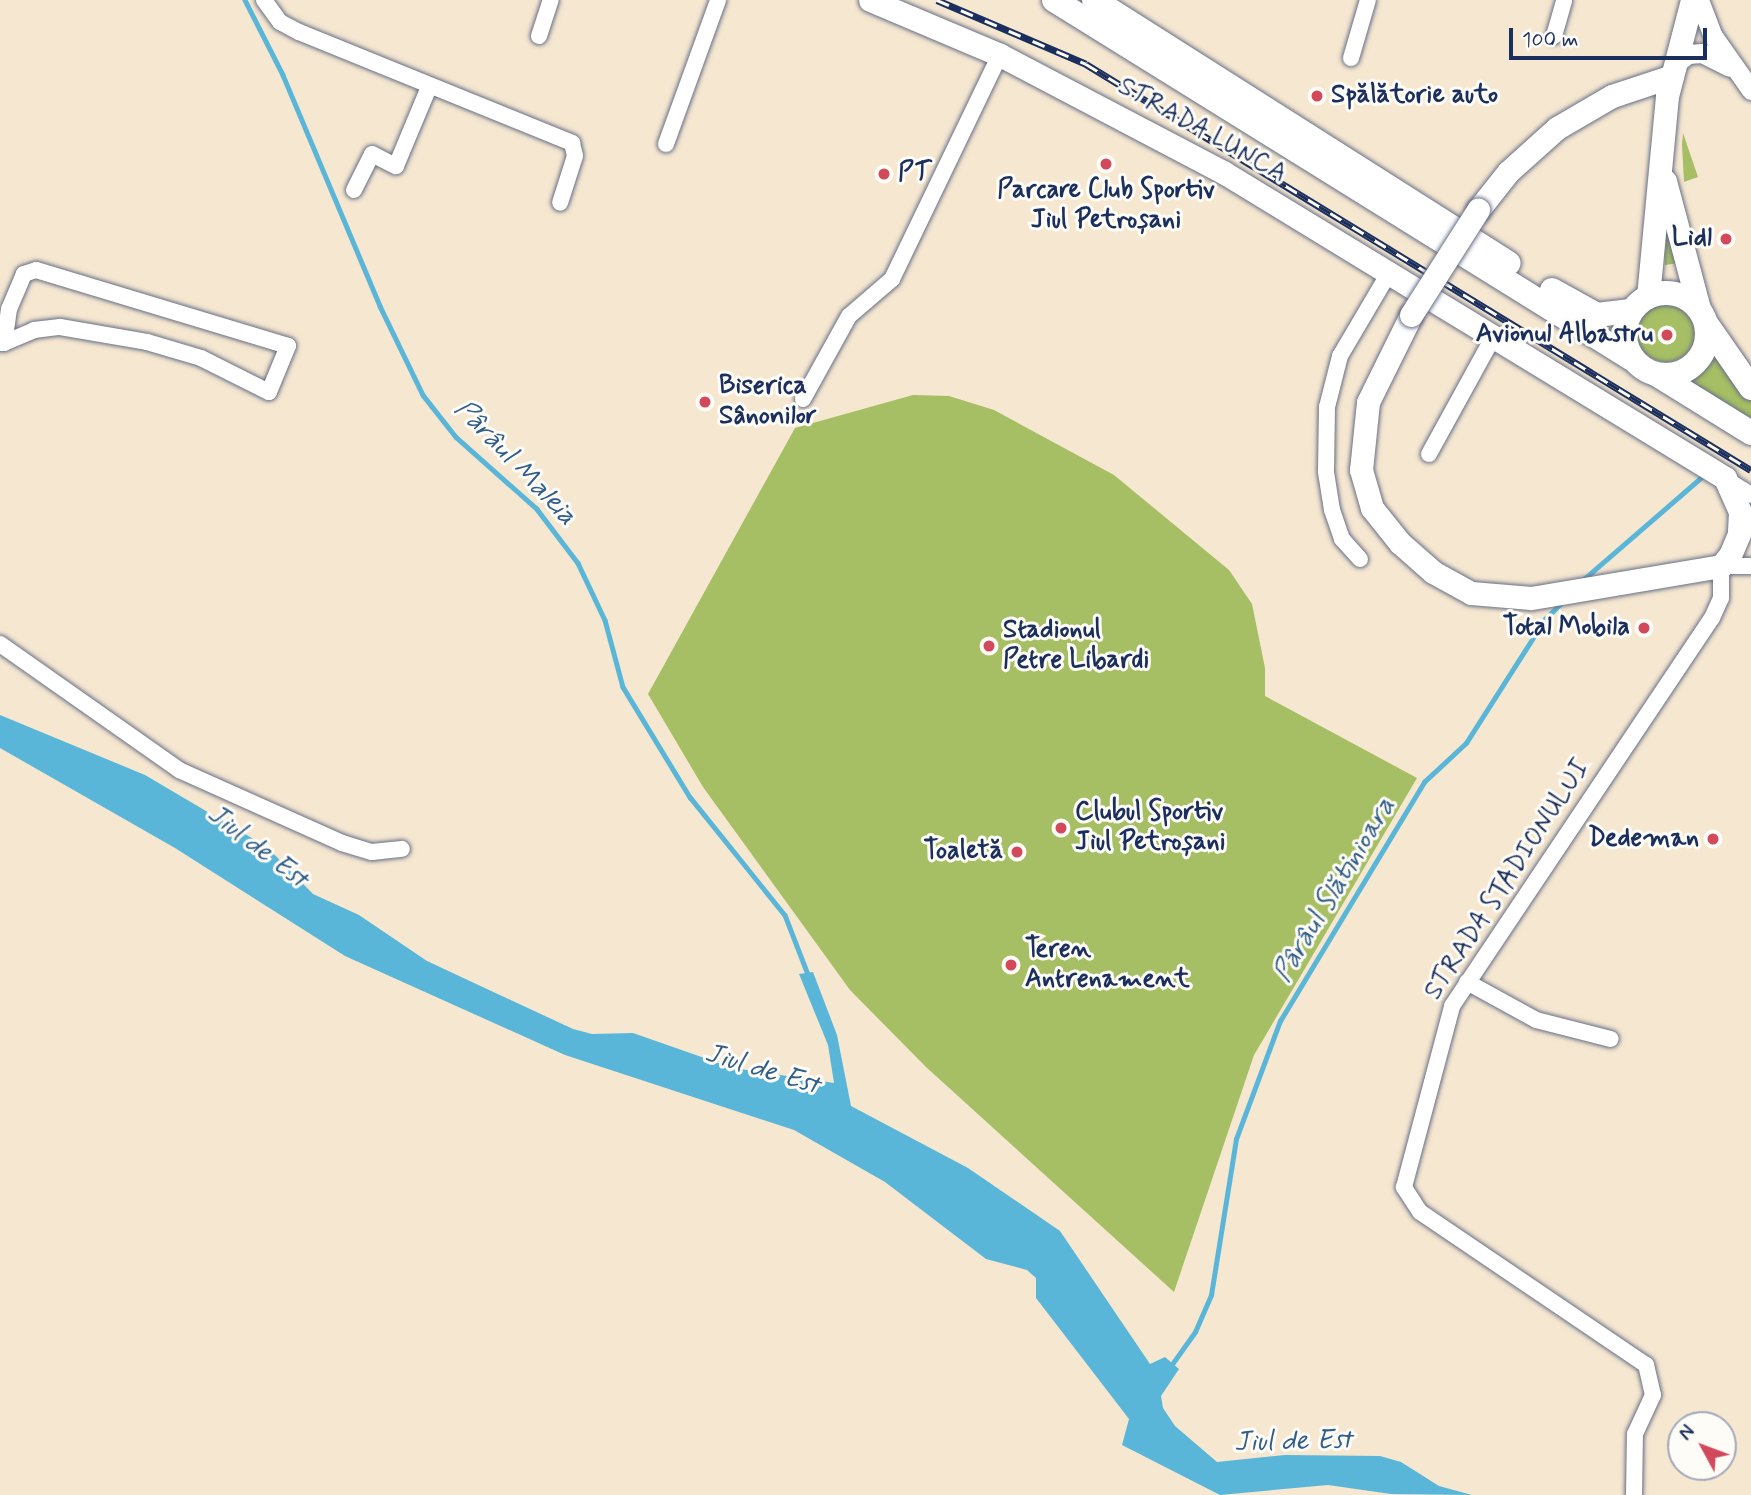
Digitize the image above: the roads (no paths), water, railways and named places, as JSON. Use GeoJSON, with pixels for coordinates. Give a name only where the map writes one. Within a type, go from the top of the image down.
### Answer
{"type":"FeatureCollection","features":[{"type":"Feature","properties":{"kind":"main road","name":"STRADA LUNCA"},"geometry":{"type":"LineString","coordinates":[[870,0],[1000,55],[1223,172],[1390,271],[1725,478]]}},
{"type":"Feature","properties":{"kind":"main road"},"geometry":{"type":"LineString","coordinates":[[1054,0],[1751,433]]}},
{"type":"Feature","properties":{"kind":"main road"},"geometry":{"type":"LineString","coordinates":[[1094,0],[1579,307],[1605,316],[1676,294],[1703,316],[1751,388]]}},
{"type":"Feature","properties":{"kind":"main road"},"geometry":{"type":"LineString","coordinates":[[1632,359],[1625,340],[1639,304],[1662,168],[1673,70],[1692,0]]}},
{"type":"Feature","properties":{"kind":"main road"},"geometry":{"type":"LineString","coordinates":[[1673,70],[1612,96],[1557,128],[1508,172],[1478,210],[1411,315],[1379,375],[1363,424],[1361,470],[1372,508],[1416,558],[1451,583],[1492,598],[1549,596],[1721,566],[1736,544],[1740,524],[1737,500],[1725,478]]}},
{"type":"Feature","properties":{"kind":"main road"},"geometry":{"type":"LineString","coordinates":[[1656,374],[1677,373],[1696,363],[1706,344],[1703,316],[1662,168]]}},
{"type":"Feature","properties":{"kind":"street"},"geometry":{"type":"LineString","coordinates":[[264,0],[268,9],[289,27],[572,144],[575,156],[560,203]]}},
{"type":"Feature","properties":{"kind":"street"},"geometry":{"type":"LineString","coordinates":[[538,37],[551,0]]}},
{"type":"Feature","properties":{"kind":"street"},"geometry":{"type":"LineString","coordinates":[[666,144],[718,0]]}},
{"type":"Feature","properties":{"kind":"street"},"geometry":{"type":"LineString","coordinates":[[1350,58],[1368,0]]}},
{"type":"Feature","properties":{"kind":"street"},"geometry":{"type":"LineString","coordinates":[[1554,36],[1564,0]]}},
{"type":"Feature","properties":{"kind":"street"},"geometry":{"type":"LineString","coordinates":[[1699,0],[1713,36],[1751,90]]}},
{"type":"Feature","properties":{"kind":"street"},"geometry":{"type":"LineString","coordinates":[[1673,70],[1688,54],[1702,52],[1736,72]]}},
{"type":"Feature","properties":{"kind":"street"},"geometry":{"type":"LineString","coordinates":[[803,399],[849,316],[891,279],[1000,55]]}},
{"type":"Feature","properties":{"kind":"street"},"geometry":{"type":"LineString","coordinates":[[354,190],[372,153],[396,166],[429,87]]}},
{"type":"Feature","properties":{"kind":"street"},"geometry":{"type":"LineString","coordinates":[[36,270],[288,346],[269,392],[201,358],[147,342],[60,327],[34,330],[2,343],[9,309],[24,274],[36,270]]}},
{"type":"Feature","properties":{"kind":"street"},"geometry":{"type":"LineString","coordinates":[[1360,559],[1342,539],[1332,510],[1326,471],[1327,407],[1340,356],[1390,271]]}},
{"type":"Feature","properties":{"kind":"street"},"geometry":{"type":"LineString","coordinates":[[1429,454],[1494,336]]}},
{"type":"Feature","properties":{"kind":"street","name":"STRADA LUNCA"},"geometry":{"type":"LineString","coordinates":[[1725,478],[1751,495]]}},
{"type":"Feature","properties":{"kind":"street"},"geometry":{"type":"LineString","coordinates":[[1721,566],[1751,566]]}},
{"type":"Feature","properties":{"kind":"street","name":"STRADA STADIONULUI"},"geometry":{"type":"LineString","coordinates":[[1634,1495],[1635,1434],[1653,1395],[1646,1365],[1420,1212],[1405,1187],[1443,1027],[1467,982],[1712,618],[1721,598],[1721,566]]}},
{"type":"Feature","properties":{"kind":"street"},"geometry":{"type":"LineString","coordinates":[[0,644],[179,770],[342,843],[372,852],[402,849]]}},
{"type":"Feature","properties":{"kind":"street"},"geometry":{"type":"LineString","coordinates":[[1467,982],[1536,1020],[1611,1039]]}},
{"type":"Feature","properties":{"kind":"water","name":"Jiul de Est"},"geometry":{"type":"Polygon","coordinates":[[[0,715],[145,775],[267,847],[313,894],[359,915],[427,961],[573,1029],[592,1034],[633,1033],[733,1068],[834,1083],[828,1045],[799,974],[813,972],[837,1035],[851,1106],[968,1168],[1060,1231],[1150,1364],[1165,1357],[1179,1369],[1161,1396],[1163,1408],[1175,1426],[1217,1462],[1285,1455],[1380,1456],[1401,1462],[1439,1486],[1472,1495],[1391,1494],[1328,1485],[1220,1495],[1122,1445],[1129,1419],[1036,1298],[1036,1278],[1027,1270],[986,1259],[885,1182],[794,1130],[565,1055],[345,956],[175,848],[0,748],[0,715]]]}},
{"type":"Feature","properties":{"kind":"waterway","name":"Pârâul Maleia"},"geometry":{"type":"LineString","coordinates":[[245,0],[283,75],[380,306],[423,395],[456,437],[537,509],[578,563],[605,620],[623,687],[690,797],[785,915],[809,977]]}},
{"type":"Feature","properties":{"kind":"waterway","name":"Pârâul Slătinioara"},"geometry":{"type":"LineString","coordinates":[[1584,579],[1704,475]]}},
{"type":"Feature","properties":{"kind":"waterway","name":"Pârâul Slătinioara"},"geometry":{"type":"LineString","coordinates":[[1170,1367],[1195,1332],[1211,1295],[1236,1139],[1280,1021],[1424,782],[1466,743],[1545,619],[1563,601]]}},
{"type":"Feature","properties":{"kind":"railway"},"geometry":{"type":"LineString","coordinates":[[937,0],[1086,64],[1751,470]]}},
{"type":"Feature","properties":{"kind":"place","name":"Spălătorie auto"},"geometry":{"type":"Point","coordinates":[1317,96]}},
{"type":"Feature","properties":{"kind":"place","name":"Parcare Club Sportiv Jiul Petroșani"},"geometry":{"type":"Point","coordinates":[1106,164]}},
{"type":"Feature","properties":{"kind":"place","name":"PT"},"geometry":{"type":"Point","coordinates":[884,174]}},
{"type":"Feature","properties":{"kind":"place","name":"Lidl"},"geometry":{"type":"Point","coordinates":[1726,239]}},
{"type":"Feature","properties":{"kind":"place","name":"Avionul Albastru"},"geometry":{"type":"Point","coordinates":[1667,335]}},
{"type":"Feature","properties":{"kind":"place","name":"Biserica Sânonilor"},"geometry":{"type":"Point","coordinates":[705,402]}},
{"type":"Feature","properties":{"kind":"place","name":"Total Mobila"},"geometry":{"type":"Point","coordinates":[1644,628]}},
{"type":"Feature","properties":{"kind":"place","name":"Stadionul Petre Libardi"},"geometry":{"type":"Point","coordinates":[989,646]}},
{"type":"Feature","properties":{"kind":"place","name":"Clubul Sportiv Jiul Petroșani"},"geometry":{"type":"Point","coordinates":[1061,828]}},
{"type":"Feature","properties":{"kind":"place","name":"Dedeman"},"geometry":{"type":"Point","coordinates":[1713,839]}},
{"type":"Feature","properties":{"kind":"place","name":"Toaletă"},"geometry":{"type":"Point","coordinates":[1017,852]}},
{"type":"Feature","properties":{"kind":"place","name":"Teren Antrenament"},"geometry":{"type":"Point","coordinates":[1011,965]}}]}
